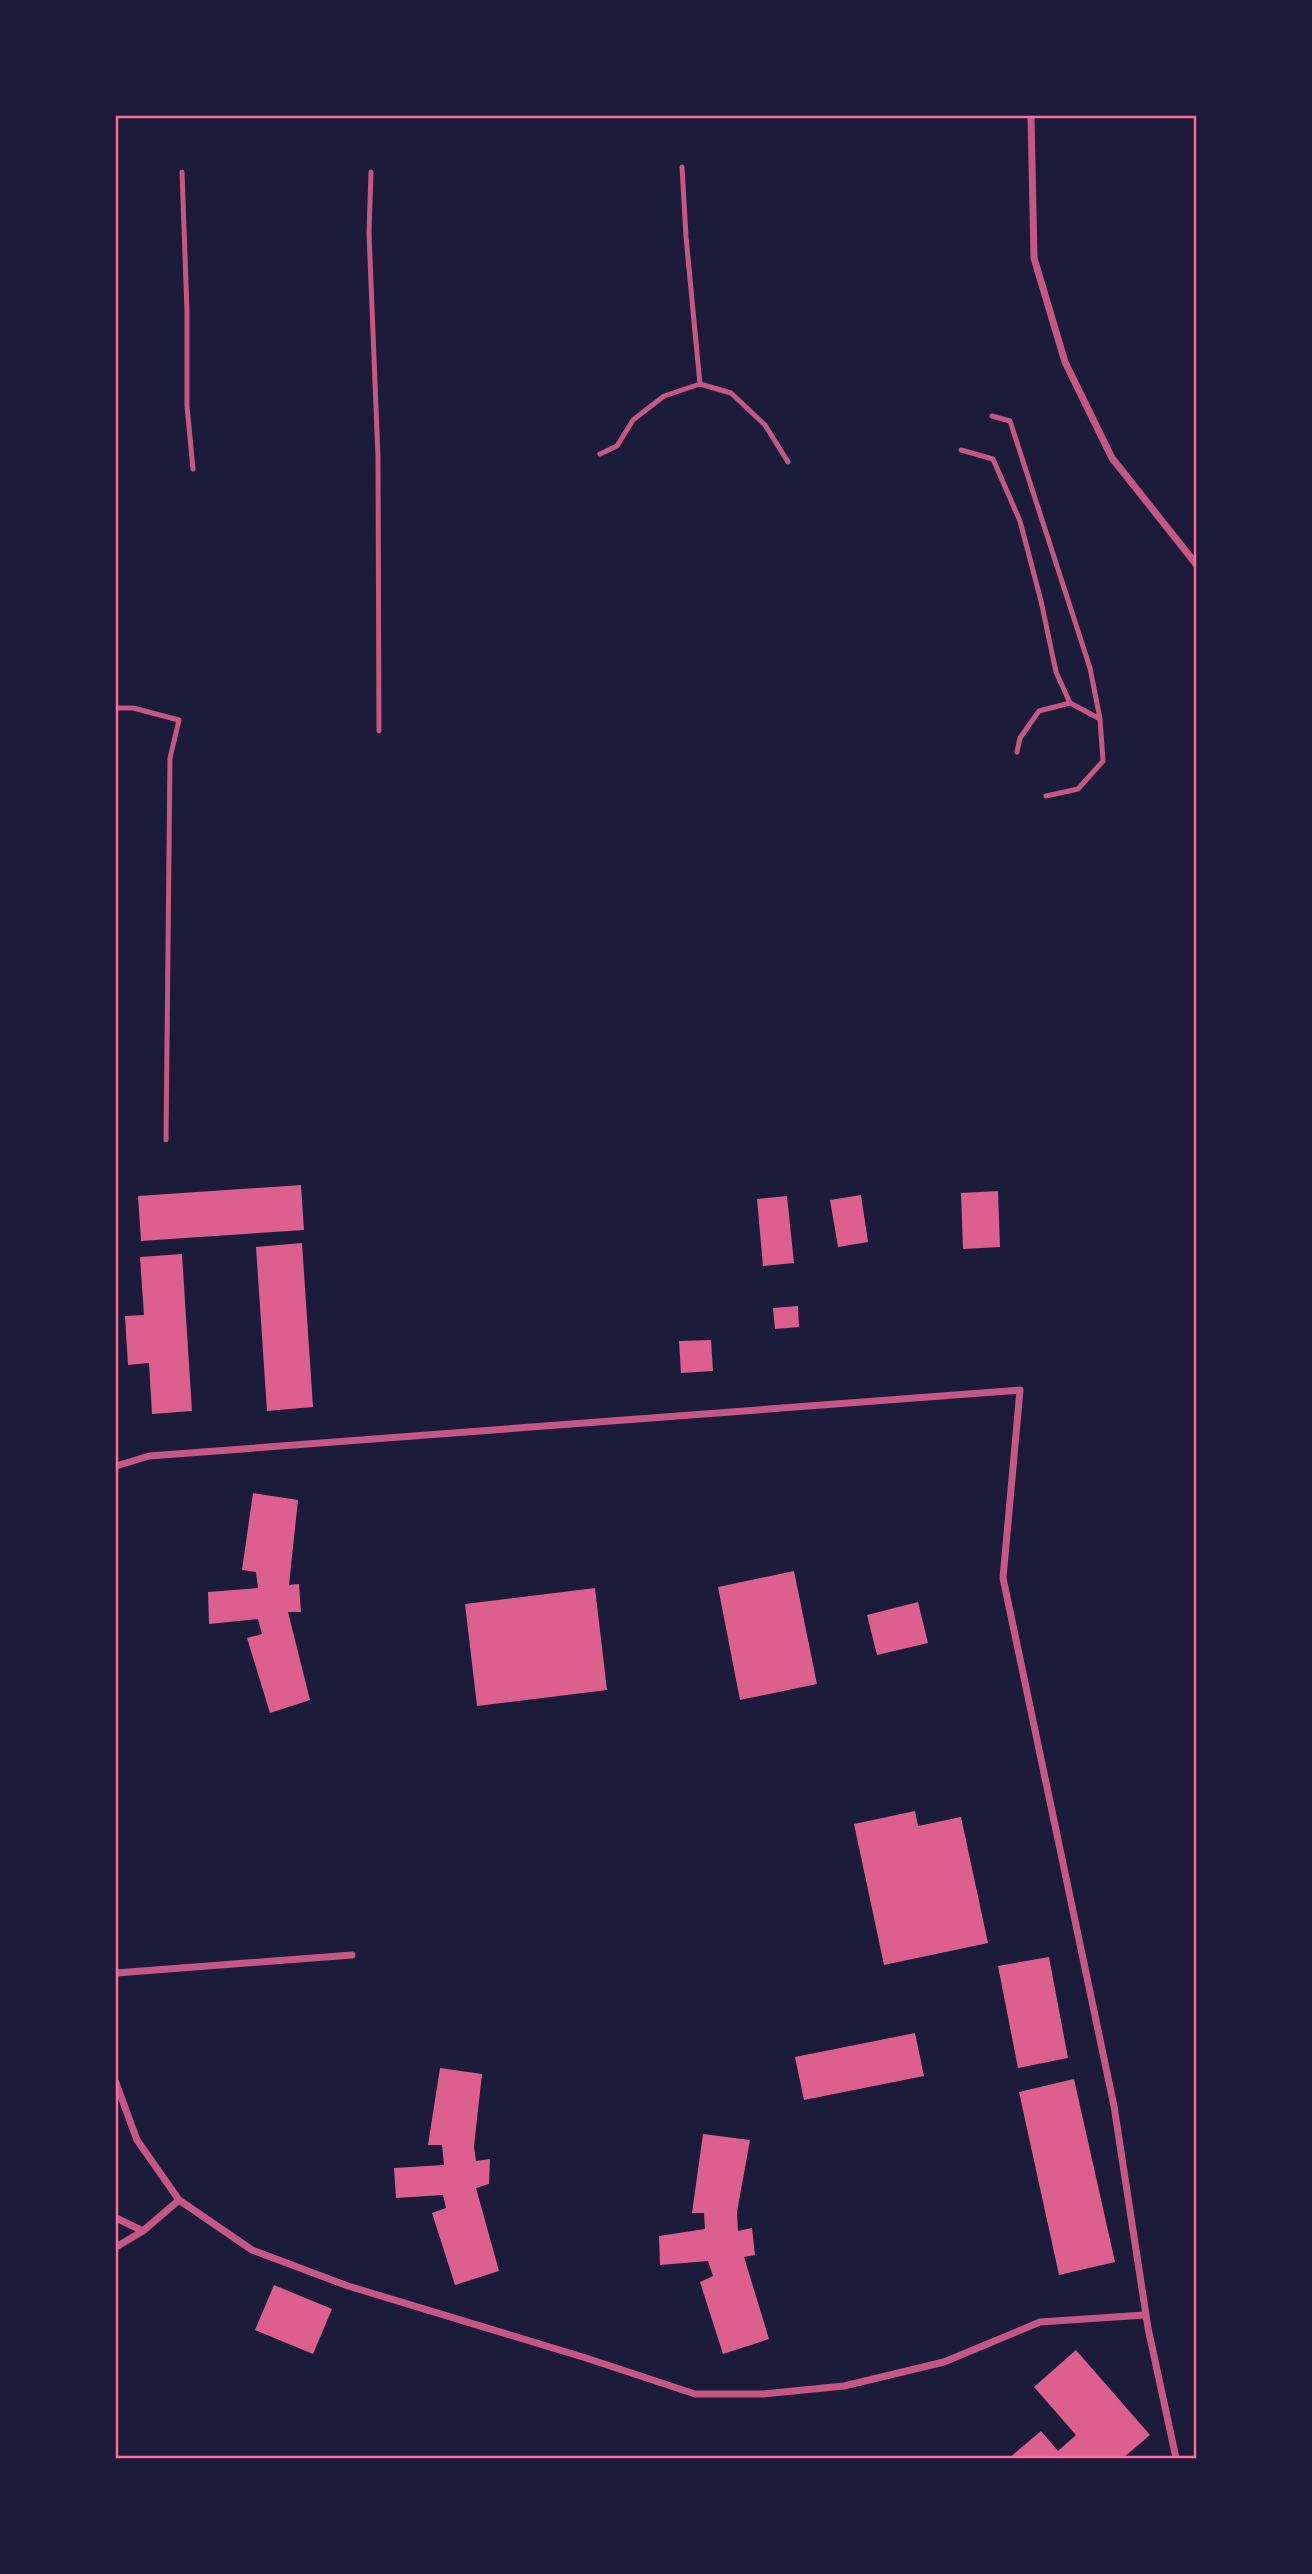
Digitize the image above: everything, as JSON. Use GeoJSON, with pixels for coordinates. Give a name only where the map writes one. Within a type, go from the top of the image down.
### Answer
{"type":"FeatureCollection","features":[{"type":"Feature","properties":{"kind":"street"},"geometry":{"type":"LineString","coordinates":[[1031,116],[1034,258],[1065,362],[1112,458],[1196,564]]}},
{"type":"Feature","properties":{"kind":"street"},"geometry":{"type":"LineString","coordinates":[[116,1466],[149,1456],[1020,1390],[1003,1577],[1114,2106],[1145,2315],[1176,2459]]}},
{"type":"Feature","properties":{"kind":"street"},"geometry":{"type":"LineString","coordinates":[[116,1973],[352,1955]]}},
{"type":"Feature","properties":{"kind":"street"},"geometry":{"type":"LineString","coordinates":[[116,2083],[136,2140],[179,2200],[252,2250],[348,2286],[695,2394],[763,2394],[844,2386],[944,2362],[1040,2322],[1145,2315]]}},
{"type":"Feature","properties":{"kind":"street"},"geometry":{"type":"LineString","coordinates":[[116,2247],[143,2231],[179,2200]]}},
{"type":"Feature","properties":{"kind":"street"},"geometry":{"type":"LineString","coordinates":[[116,2218],[143,2231]]}},
{"type":"Feature","properties":{"kind":"lane"},"geometry":{"type":"LineString","coordinates":[[682,167],[700,384]]}},
{"type":"Feature","properties":{"kind":"lane"},"geometry":{"type":"LineString","coordinates":[[182,172],[187,406],[193,469]]}},
{"type":"Feature","properties":{"kind":"lane"},"geometry":{"type":"LineString","coordinates":[[371,172],[369,233],[379,457],[379,731]]}},
{"type":"Feature","properties":{"kind":"lane"},"geometry":{"type":"LineString","coordinates":[[600,454],[617,446],[633,420],[664,396],[700,384],[731,393],[765,425],[788,462]]}},
{"type":"Feature","properties":{"kind":"lane"},"geometry":{"type":"LineString","coordinates":[[992,416],[1010,421],[1090,668],[1100,719],[1104,761],[1077,789],[1046,796]]}},
{"type":"Feature","properties":{"kind":"lane"},"geometry":{"type":"LineString","coordinates":[[961,450],[993,459],[1020,521],[1056,672],[1070,703],[1100,719]]}},
{"type":"Feature","properties":{"kind":"lane"},"geometry":{"type":"LineString","coordinates":[[1017,752],[1020,738],[1039,711],[1070,703]]}},
{"type":"Feature","properties":{"kind":"lane"},"geometry":{"type":"LineString","coordinates":[[116,708],[133,708],[179,720],[170,758],[166,1140]]}},
{"type":"Feature","properties":{"kind":"building"},"geometry":{"type":"Polygon","coordinates":[[[301,1185],[304,1230],[141,1241],[138,1196],[301,1185]]]}},
{"type":"Feature","properties":{"kind":"building"},"geometry":{"type":"Polygon","coordinates":[[[998,1191],[1000,1247],[963,1249],[961,1193],[998,1191]]]}},
{"type":"Feature","properties":{"kind":"building"},"geometry":{"type":"Polygon","coordinates":[[[861,1195],[868,1242],[838,1247],[830,1200],[861,1195]]]}},
{"type":"Feature","properties":{"kind":"building"},"geometry":{"type":"Polygon","coordinates":[[[787,1196],[794,1263],[763,1266],[757,1199],[787,1196]]]}},
{"type":"Feature","properties":{"kind":"building"},"geometry":{"type":"Polygon","coordinates":[[[302,1243],[313,1407],[267,1411],[256,1247],[302,1243]]]}},
{"type":"Feature","properties":{"kind":"building"},"geometry":{"type":"Polygon","coordinates":[[[182,1254],[192,1411],[152,1414],[149,1363],[128,1365],[125,1316],[144,1315],[140,1257],[182,1254]]]}},
{"type":"Feature","properties":{"kind":"building"},"geometry":{"type":"Polygon","coordinates":[[[798,1306],[799,1327],[775,1329],[773,1308],[798,1306]]]}},
{"type":"Feature","properties":{"kind":"building"},"geometry":{"type":"Polygon","coordinates":[[[711,1340],[713,1371],[681,1373],[679,1341],[711,1340]]]}},
{"type":"Feature","properties":{"kind":"building"},"geometry":{"type":"Polygon","coordinates":[[[253,1493],[298,1500],[289,1585],[299,1584],[301,1612],[288,1612],[310,1700],[270,1713],[247,1638],[262,1634],[258,1619],[209,1624],[208,1592],[258,1588],[256,1572],[242,1570],[253,1493]]]}},
{"type":"Feature","properties":{"kind":"building"},"geometry":{"type":"Polygon","coordinates":[[[794,1571],[817,1684],[740,1700],[718,1587],[794,1571]]]}},
{"type":"Feature","properties":{"kind":"building"},"geometry":{"type":"Polygon","coordinates":[[[595,1588],[607,1690],[477,1706],[465,1604],[595,1588]]]}},
{"type":"Feature","properties":{"kind":"building"},"geometry":{"type":"Polygon","coordinates":[[[918,1602],[928,1643],[877,1655],[867,1615],[918,1602]]]}},
{"type":"Feature","properties":{"kind":"building"},"geometry":{"type":"Polygon","coordinates":[[[915,1811],[918,1826],[961,1817],[988,1943],[884,1965],[854,1824],[915,1811]]]}},
{"type":"Feature","properties":{"kind":"building"},"geometry":{"type":"Polygon","coordinates":[[[1049,1957],[1068,2058],[1018,2068],[998,1966],[1049,1957]]]}},
{"type":"Feature","properties":{"kind":"building"},"geometry":{"type":"Polygon","coordinates":[[[915,2033],[924,2076],[804,2100],[795,2057],[915,2033]]]}},
{"type":"Feature","properties":{"kind":"building"},"geometry":{"type":"Polygon","coordinates":[[[440,2068],[482,2074],[474,2146],[476,2161],[490,2159],[489,2184],[476,2188],[499,2271],[455,2285],[432,2213],[446,2208],[443,2195],[396,2198],[394,2168],[444,2165],[442,2145],[428,2145],[440,2068]]]}},
{"type":"Feature","properties":{"kind":"building"},"geometry":{"type":"Polygon","coordinates":[[[1074,2079],[1115,2262],[1059,2275],[1019,2092],[1074,2079]]]}},
{"type":"Feature","properties":{"kind":"building"},"geometry":{"type":"Polygon","coordinates":[[[703,2134],[750,2140],[737,2212],[738,2231],[752,2228],[755,2255],[744,2257],[769,2339],[723,2354],[700,2282],[713,2276],[708,2261],[660,2265],[659,2236],[705,2229],[704,2213],[692,2213],[703,2134]]]}},
{"type":"Feature","properties":{"kind":"building"},"geometry":{"type":"Polygon","coordinates":[[[274,2285],[332,2309],[313,2354],[255,2330],[274,2285]]]}},
{"type":"Feature","properties":{"kind":"building"},"geometry":{"type":"Polygon","coordinates":[[[1076,2350],[1150,2435],[1123,2458],[1009,2458],[1041,2431],[1058,2451],[1076,2435],[1034,2387],[1076,2350]]]}}]}
